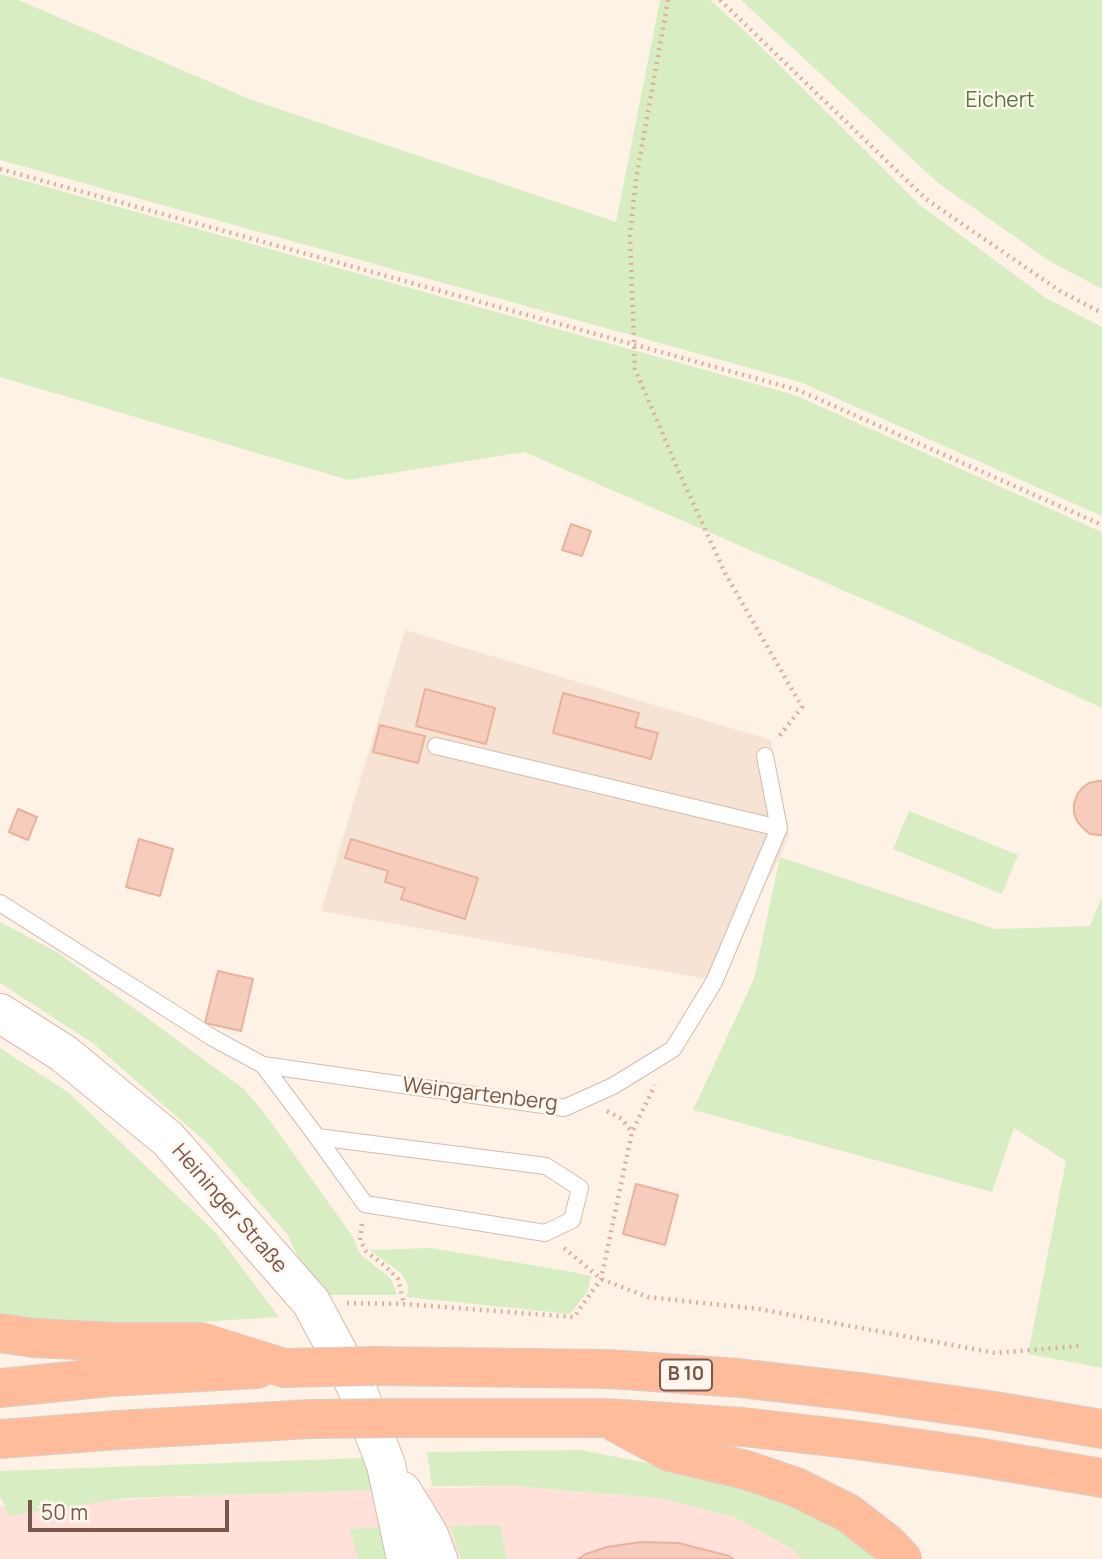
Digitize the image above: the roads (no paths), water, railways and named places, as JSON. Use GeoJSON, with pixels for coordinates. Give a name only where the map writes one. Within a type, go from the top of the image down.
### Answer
{"type":"FeatureCollection","features":[{"type":"Feature","properties":{"kind":"highway"},"geometry":{"type":"LineString","coordinates":[[0,1333],[34,1338],[201,1342],[284,1367]]}},
{"type":"Feature","properties":{"kind":"highway","name":"B 10"},"geometry":{"type":"LineString","coordinates":[[0,1388],[110,1377],[284,1367],[609,1369],[739,1378],[860,1392],[1102,1429]]}},
{"type":"Feature","properties":{"kind":"highway"},"geometry":{"type":"LineString","coordinates":[[606,1418],[670,1452],[746,1470],[796,1487],[848,1513],[887,1543],[902,1559]]}},
{"type":"Feature","properties":{"kind":"highway","name":"B 10"},"geometry":{"type":"LineString","coordinates":[[0,1439],[311,1419],[606,1418],[743,1427],[857,1440],[1102,1478]]}},
{"type":"Feature","properties":{"kind":"main road","name":"Heininger Straße"},"geometry":{"type":"LineString","coordinates":[[0,1013],[63,1053],[168,1139],[311,1302],[356,1386],[386,1465],[406,1559]]}},
{"type":"Feature","properties":{"kind":"main road","name":"Heininger Straße"},"geometry":{"type":"LineString","coordinates":[[386,1465],[429,1535],[438,1559]]}},
{"type":"Feature","properties":{"kind":"lane"},"geometry":{"type":"LineString","coordinates":[[436,746],[779,828],[765,756]]}},
{"type":"Feature","properties":{"kind":"lane","name":"Weingartenberg"},"geometry":{"type":"LineString","coordinates":[[0,903],[213,1038],[263,1065],[564,1108],[612,1086],[673,1049],[715,982],[779,828]]}},
{"type":"Feature","properties":{"kind":"lane"},"geometry":{"type":"LineString","coordinates":[[263,1065],[365,1204],[545,1233],[572,1220],[580,1188],[546,1166],[317,1136]]}},
{"type":"Feature","properties":{"kind":"park label","name":"Eichert"},"geometry":{"type":"Point","coordinates":[1000,101]}}]}
